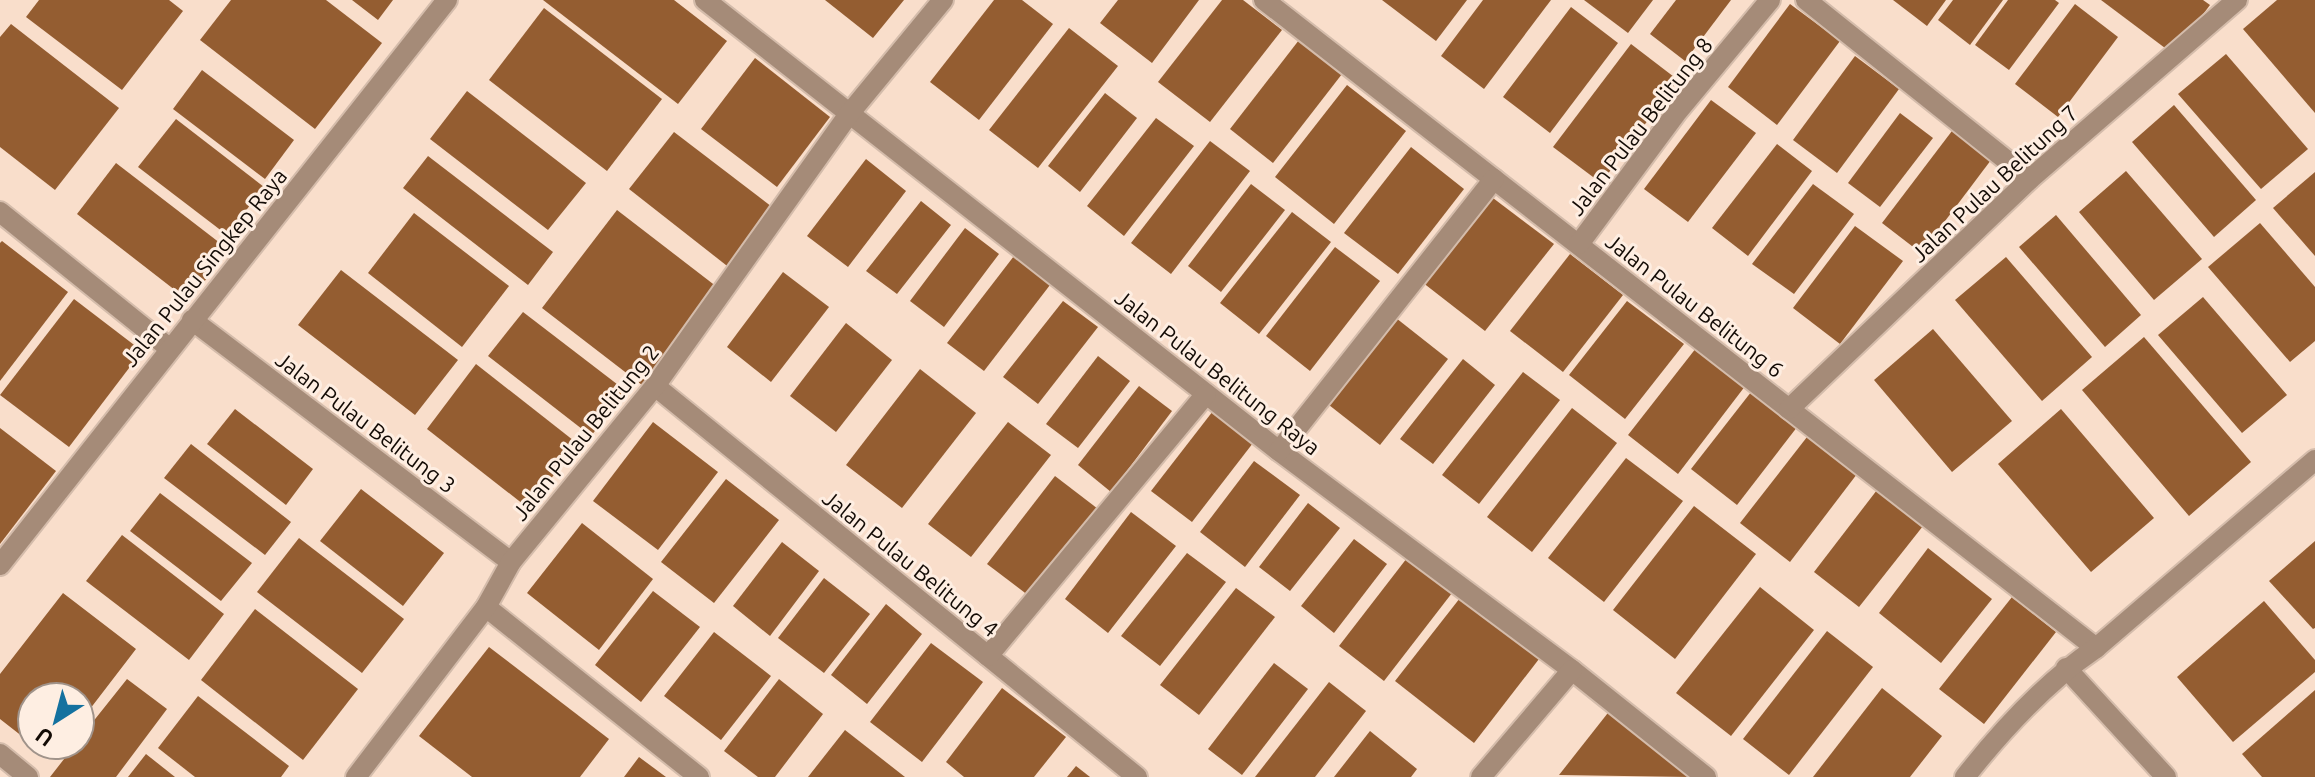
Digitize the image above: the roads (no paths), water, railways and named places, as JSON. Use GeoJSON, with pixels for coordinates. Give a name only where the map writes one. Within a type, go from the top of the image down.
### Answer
{"type":"FeatureCollection","features":[{"type":"Feature","properties":{"kind":"street","name":"Jalan Pulau Singkep Raya"},"geometry":{"type":"LineString","coordinates":[[0,565],[447,0]]}},
{"type":"Feature","properties":{"kind":"street","name":"Jalan Pulau Belitung Raya"},"geometry":{"type":"LineString","coordinates":[[705,0],[1279,451],[1572,670],[1706,777]]}},
{"type":"Feature","properties":{"kind":"street","name":"Jalan Pulau Belitung 2"},"geometry":{"type":"LineString","coordinates":[[356,777],[486,607],[511,562],[655,386],[849,114],[943,0]]}},
{"type":"Feature","properties":{"kind":"street","name":"Jalan Pulau Belitung 6"},"geometry":{"type":"LineString","coordinates":[[1264,0],[2096,648]]}},
{"type":"Feature","properties":{"kind":"street","name":"Jalan Pulau Belitung 8"},"geometry":{"type":"LineString","coordinates":[[1579,244],[1677,112],[1770,0]]}},
{"type":"Feature","properties":{"kind":"street"},"geometry":{"type":"LineString","coordinates":[[1806,0],[2030,179]]}},
{"type":"Feature","properties":{"kind":"street","name":"Jalan Pulau Belitung 7"},"geometry":{"type":"LineString","coordinates":[[1789,409],[2030,179],[2237,0]]}},
{"type":"Feature","properties":{"kind":"street"},"geometry":{"type":"LineString","coordinates":[[1279,451],[1494,179]]}},
{"type":"Feature","properties":{"kind":"street"},"geometry":{"type":"LineString","coordinates":[[0,212],[169,348]]}},
{"type":"Feature","properties":{"kind":"street","name":"Jalan Pulau Belitung 3"},"geometry":{"type":"LineString","coordinates":[[192,320],[511,562]]}},
{"type":"Feature","properties":{"kind":"street","name":"Jalan Pulau Belitung 4"},"geometry":{"type":"LineString","coordinates":[[655,386],[1137,777]]}},
{"type":"Feature","properties":{"kind":"street"},"geometry":{"type":"LineString","coordinates":[[988,656],[1206,394]]}},
{"type":"Feature","properties":{"kind":"street"},"geometry":{"type":"LineString","coordinates":[[1965,777],[1982,755],[2066,668],[2096,648],[2315,460]]}},
{"type":"Feature","properties":{"kind":"street"},"geometry":{"type":"LineString","coordinates":[[486,607],[699,777]]}},
{"type":"Feature","properties":{"kind":"street"},"geometry":{"type":"LineString","coordinates":[[2066,668],[2166,777]]}},
{"type":"Feature","properties":{"kind":"street"},"geometry":{"type":"LineString","coordinates":[[1481,777],[1572,670]]}},
{"type":"Feature","properties":{"kind":"street"},"geometry":{"type":"LineString","coordinates":[[0,754],[28,777]]}}]}
